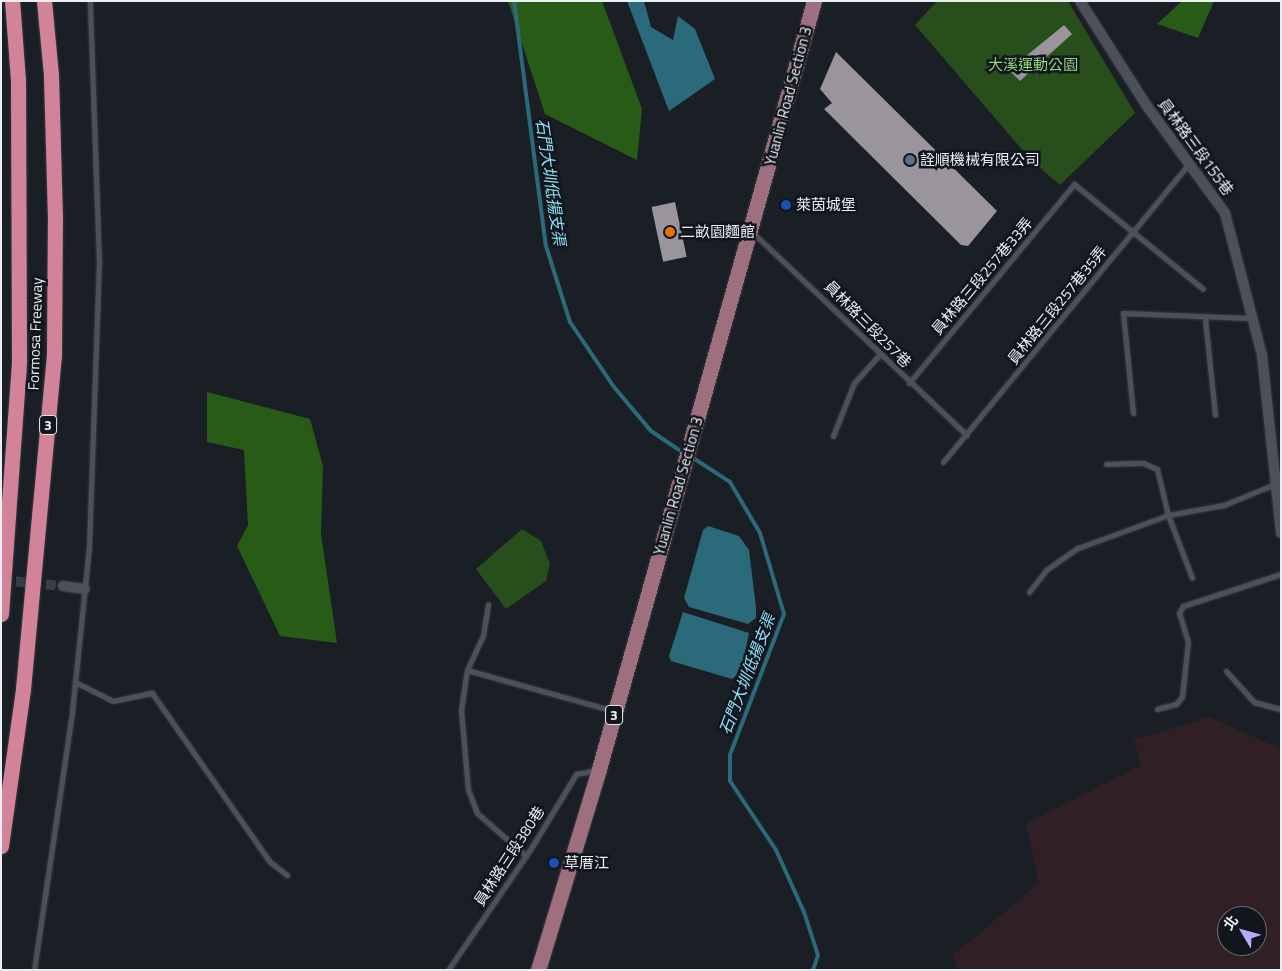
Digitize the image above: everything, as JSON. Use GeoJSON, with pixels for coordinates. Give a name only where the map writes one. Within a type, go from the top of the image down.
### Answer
{"type":"FeatureCollection","features":[{"type":"Feature","properties":{"kind":"highway","name":"Formosa Freeway"},"geometry":{"type":"LineString","coordinates":[[1,614],[19,361],[19,119],[12,1]]}},
{"type":"Feature","properties":{"kind":"highway","name":"Formosa Freeway"},"geometry":{"type":"LineString","coordinates":[[1,846],[23,689],[54,354],[55,210],[51,75],[44,1]]}},
{"type":"Feature","properties":{"kind":"main road","name":"Yuanlin Road Section 3"},"geometry":{"type":"LineString","coordinates":[[538,970],[615,711],[814,1]]}},
{"type":"Feature","properties":{"kind":"street","name":"員林路三段155巷"},"geometry":{"type":"LineString","coordinates":[[1080,1],[1146,106],[1225,212],[1262,355],[1281,533]]}},
{"type":"Feature","properties":{"kind":"street"},"geometry":{"type":"LineString","coordinates":[[63,586],[85,589]]}},
{"type":"Feature","properties":{"kind":"lane"},"geometry":{"type":"LineString","coordinates":[[34,970],[75,682],[85,589],[99,263],[90,1]]}},
{"type":"Feature","properties":{"kind":"lane","name":"員林路三段257巷35弄"},"geometry":{"type":"LineString","coordinates":[[943,462],[1190,164]]}},
{"type":"Feature","properties":{"kind":"lane","name":"員林路三段257巷33弄"},"geometry":{"type":"LineString","coordinates":[[909,383],[1074,184],[1134,232]]}},
{"type":"Feature","properties":{"kind":"lane","name":"員林路三段257巷"},"geometry":{"type":"LineString","coordinates":[[751,231],[875,345],[879,355],[966,435]]}},
{"type":"Feature","properties":{"kind":"lane"},"geometry":{"type":"LineString","coordinates":[[1134,232],[1203,289]]}},
{"type":"Feature","properties":{"kind":"lane"},"geometry":{"type":"LineString","coordinates":[[1133,413],[1123,313],[1204,319],[1249,318],[1253,323]]}},
{"type":"Feature","properties":{"kind":"lane"},"geometry":{"type":"LineString","coordinates":[[1204,319],[1215,414]]}},
{"type":"Feature","properties":{"kind":"lane"},"geometry":{"type":"LineString","coordinates":[[833,436],[854,383],[879,355]]}},
{"type":"Feature","properties":{"kind":"lane"},"geometry":{"type":"LineString","coordinates":[[1106,464],[1142,463],[1157,469],[1168,515],[1192,578]]}},
{"type":"Feature","properties":{"kind":"lane"},"geometry":{"type":"LineString","coordinates":[[1029,592],[1046,570],[1078,548],[1168,515],[1224,505],[1276,484]]}},
{"type":"Feature","properties":{"kind":"lane"},"geometry":{"type":"LineString","coordinates":[[1157,709],[1176,704],[1182,697],[1188,642],[1179,613],[1183,606],[1281,574]]}},
{"type":"Feature","properties":{"kind":"lane"},"geometry":{"type":"LineString","coordinates":[[488,604],[483,636],[467,670],[461,710],[468,790],[477,812],[526,856]]}},
{"type":"Feature","properties":{"kind":"lane"},"geometry":{"type":"LineString","coordinates":[[467,670],[615,711]]}},
{"type":"Feature","properties":{"kind":"lane"},"geometry":{"type":"LineString","coordinates":[[1226,671],[1254,702],[1281,709]]}},
{"type":"Feature","properties":{"kind":"lane"},"geometry":{"type":"LineString","coordinates":[[75,682],[113,701],[152,693],[268,861],[287,875]]}},
{"type":"Feature","properties":{"kind":"lane","name":"員林路三段380巷"},"geometry":{"type":"LineString","coordinates":[[448,970],[526,856],[576,774],[598,769]]}},
{"type":"Feature","properties":{"kind":"shaded area"},"geometry":{"type":"Polygon","coordinates":[[[1209,717],[1281,749],[1281,970],[959,970],[953,956],[1039,883],[1026,824],[1141,765],[1134,740],[1209,717]]]}},
{"type":"Feature","properties":{"kind":"green space"},"geometry":{"type":"Polygon","coordinates":[[[508,1],[602,1],[642,109],[637,160],[545,114],[508,1]]]}},
{"type":"Feature","properties":{"kind":"green space","name":"大溪運動公園"},"geometry":{"type":"Polygon","coordinates":[[[937,1],[1068,1],[1135,113],[1060,185],[1032,161],[915,25],[937,1]]]}},
{"type":"Feature","properties":{"kind":"green space"},"geometry":{"type":"Polygon","coordinates":[[[1182,1],[1214,1],[1198,38],[1157,24],[1182,1]]]}},
{"type":"Feature","properties":{"kind":"green space"},"geometry":{"type":"Polygon","coordinates":[[[207,392],[310,419],[323,466],[321,534],[337,643],[280,636],[237,546],[248,525],[244,450],[207,442],[207,392]]]}},
{"type":"Feature","properties":{"kind":"green space"},"geometry":{"type":"Polygon","coordinates":[[[522,529],[541,541],[550,564],[546,581],[506,609],[476,569],[522,529]]]}},
{"type":"Feature","properties":{"kind":"water"},"geometry":{"type":"Polygon","coordinates":[[[627,1],[644,1],[651,27],[673,40],[678,16],[695,29],[715,79],[669,111],[627,1]]]}},
{"type":"Feature","properties":{"kind":"water"},"geometry":{"type":"Polygon","coordinates":[[[708,526],[739,536],[749,550],[756,618],[748,624],[689,607],[684,598],[703,530],[708,526]]]}},
{"type":"Feature","properties":{"kind":"water"},"geometry":{"type":"Polygon","coordinates":[[[683,612],[749,633],[741,672],[732,679],[671,661],[669,656],[683,612]]]}},
{"type":"Feature","properties":{"kind":"building"},"geometry":{"type":"Polygon","coordinates":[[[1064,25],[1072,34],[1020,81],[1009,70],[1064,25]]]}},
{"type":"Feature","properties":{"kind":"building","name":"詮順機械有限公司"},"geometry":{"type":"Polygon","coordinates":[[[836,52],[997,211],[968,246],[961,245],[824,109],[832,103],[820,89],[836,52]]]}},
{"type":"Feature","properties":{"kind":"building","name":"二畝園麵館"},"geometry":{"type":"Polygon","coordinates":[[[675,202],[687,257],[663,262],[652,207],[675,202]]]}},
{"type":"Feature","properties":{"kind":"waterway","name":"石門大圳低揚支渠"},"geometry":{"type":"LineString","coordinates":[[514,1],[546,246],[570,322],[614,387],[651,431],[684,453]]}},
{"type":"Feature","properties":{"kind":"waterway","name":"石門大圳低揚支渠"},"geometry":{"type":"LineString","coordinates":[[690,456],[730,482],[760,533],[784,614],[730,755],[730,781],[776,850],[804,912],[818,955],[813,970]]}},
{"type":"Feature","properties":{"kind":"tunnel"},"geometry":{"type":"LineString","coordinates":[[1,580],[63,586]]}},
{"type":"Feature","properties":{"kind":"place","name":"詮順機械有限公司"},"geometry":{"type":"Point","coordinates":[910,160]}},
{"type":"Feature","properties":{"kind":"place","name":"萊茵城堡"},"geometry":{"type":"Point","coordinates":[786,205]}},
{"type":"Feature","properties":{"kind":"place","name":"二畝園麵館"},"geometry":{"type":"Point","coordinates":[670,232]}},
{"type":"Feature","properties":{"kind":"place","name":"草厝江"},"geometry":{"type":"Point","coordinates":[554,863]}}]}
